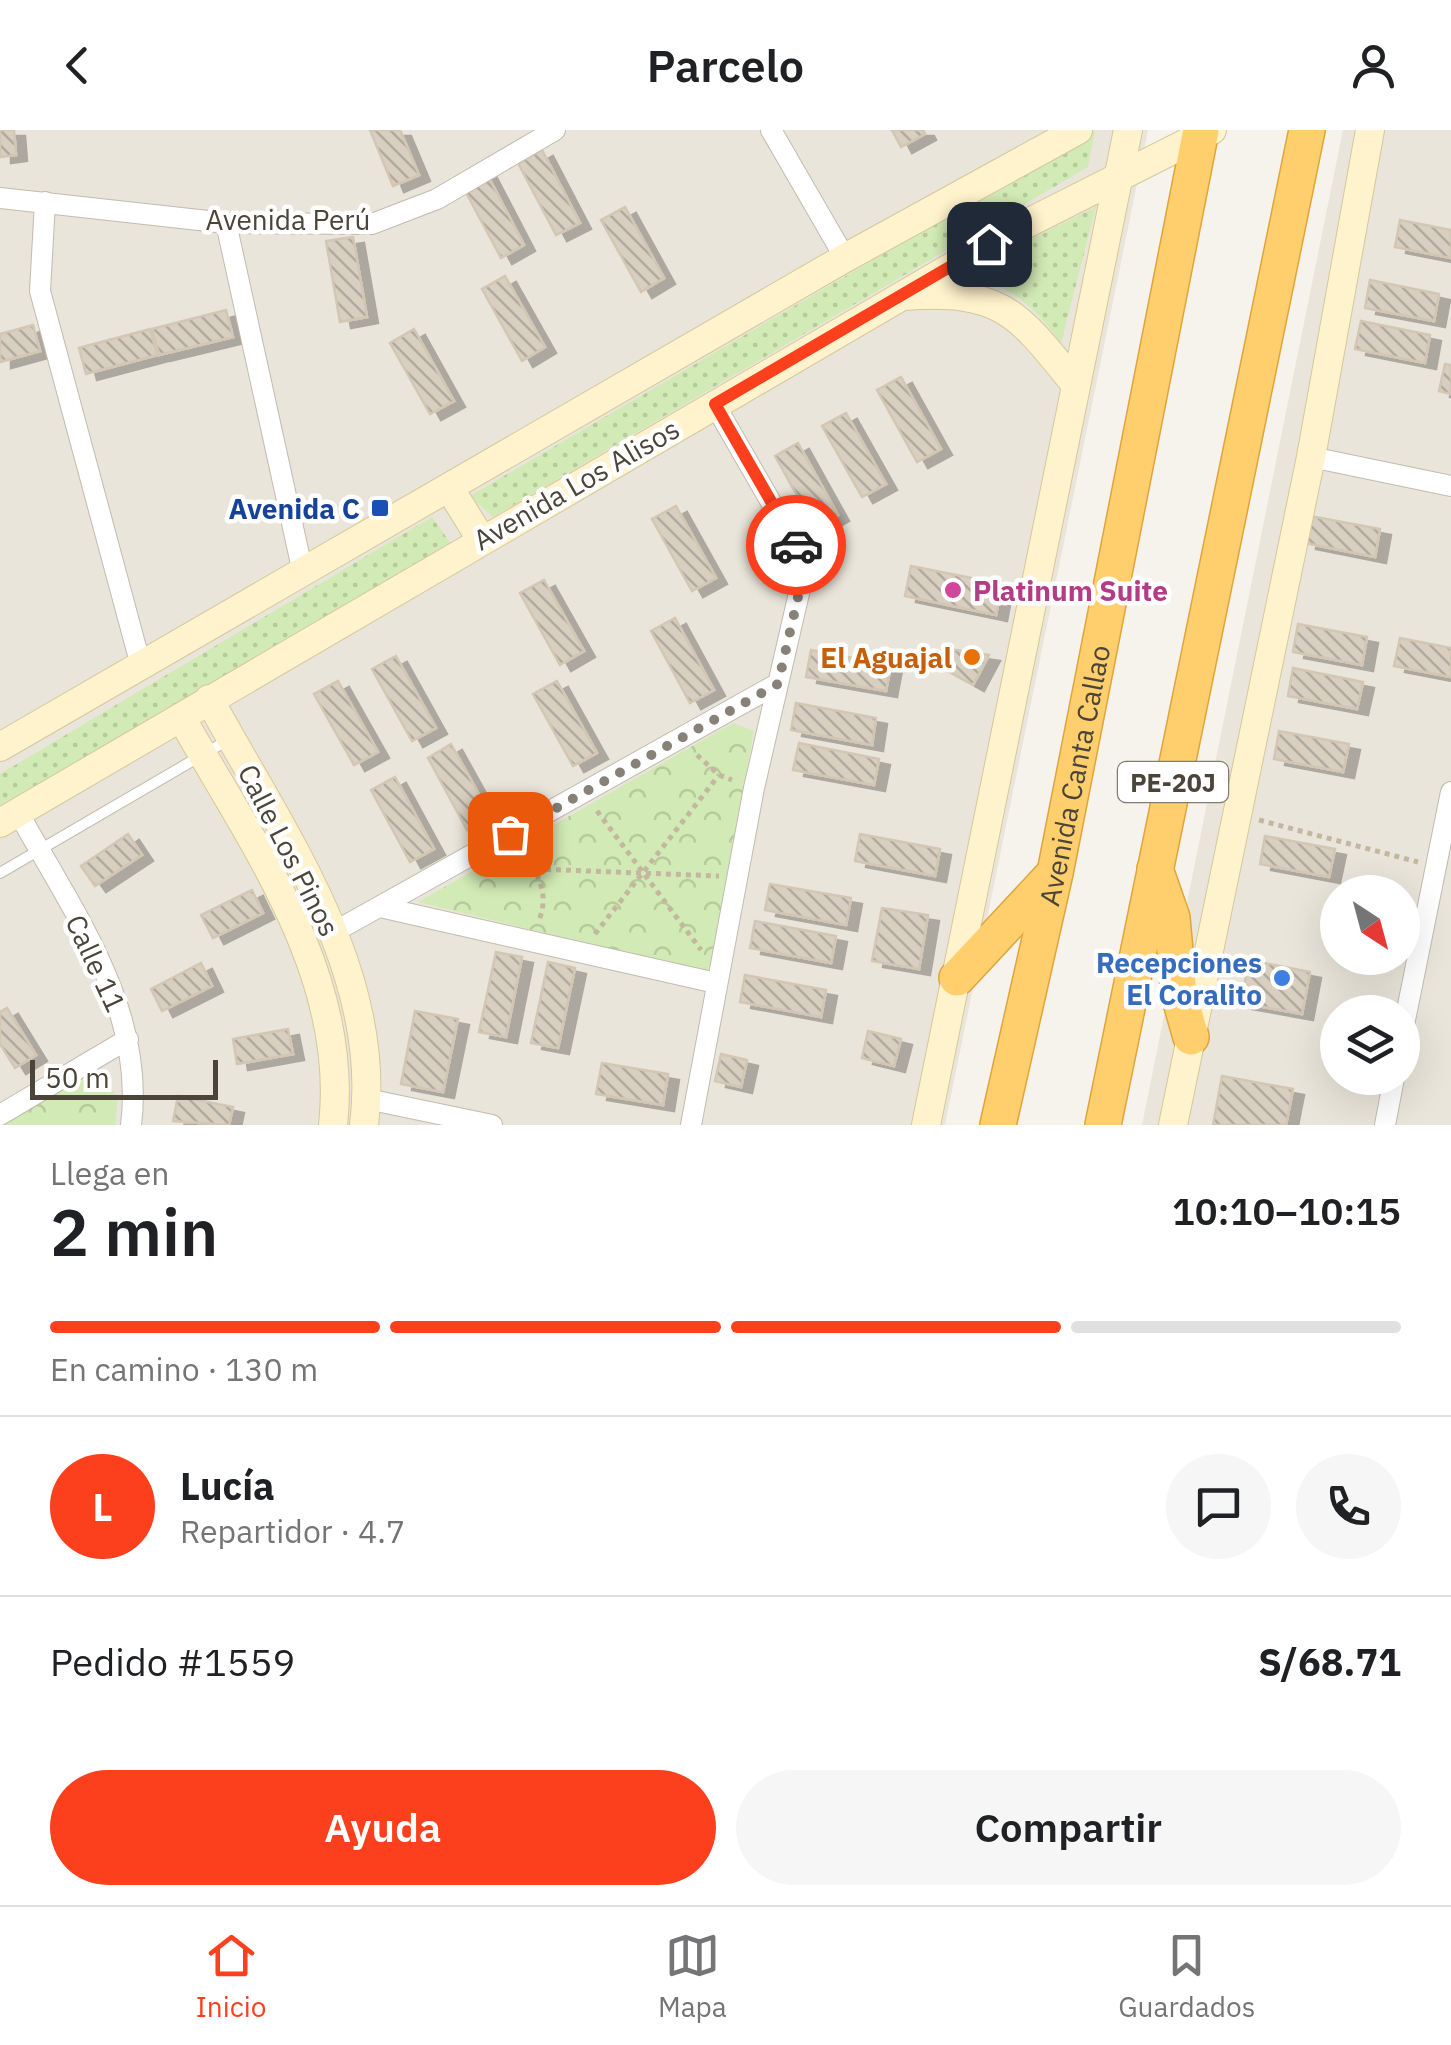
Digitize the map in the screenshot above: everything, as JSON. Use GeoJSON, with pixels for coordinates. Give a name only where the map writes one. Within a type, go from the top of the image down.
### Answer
{"type":"FeatureCollection","features":[{"type":"Feature","properties":{"kind":"highway","name":"PE-20J"},"geometry":{"type":"LineString","coordinates":[[1103,1125],[1307,130]]}},
{"type":"Feature","properties":{"kind":"highway","name":"Avenida Canta Callao"},"geometry":{"type":"LineString","coordinates":[[998,1125],[1055,873],[1204,132]]}},
{"type":"Feature","properties":{"kind":"highway"},"geometry":{"type":"LineString","coordinates":[[1154,868],[1172,918],[1180,995],[1192,1037]]}},
{"type":"Feature","properties":{"kind":"highway"},"geometry":{"type":"LineString","coordinates":[[957,978],[1055,873]]}},
{"type":"Feature","properties":{"kind":"main road"},"geometry":{"type":"LineString","coordinates":[[0,747],[845,258],[1055,139],[1078,130]]}},
{"type":"Feature","properties":{"kind":"main road"},"geometry":{"type":"LineString","coordinates":[[926,1125],[1128,130]]}},
{"type":"Feature","properties":{"kind":"main road"},"geometry":{"type":"LineString","coordinates":[[1173,1125],[1311,457],[1370,130]]}},
{"type":"Feature","properties":{"kind":"main road","name":"Avenida Los Alisos"},"geometry":{"type":"LineString","coordinates":[[9,818],[898,297],[1204,132]]}},
{"type":"Feature","properties":{"kind":"main road"},"geometry":{"type":"LineString","coordinates":[[898,297],[958,292],[1000,306],[1031,331],[1075,384]]}},
{"type":"Feature","properties":{"kind":"main road"},"geometry":{"type":"LineString","coordinates":[[450,489],[480,539]]}},
{"type":"Feature","properties":{"kind":"main road","name":"Calle Los Pinos"},"geometry":{"type":"LineString","coordinates":[[209,700],[334,932],[360,1022],[366,1112]]}},
{"type":"Feature","properties":{"kind":"main road","name":"Calle Los Pinos"},"geometry":{"type":"LineString","coordinates":[[181,716],[308,947],[324,996],[332,1125]]}},
{"type":"Feature","properties":{"kind":"street","name":"Avenida Perú"},"geometry":{"type":"LineString","coordinates":[[0,198],[226,223],[372,224],[437,199],[556,130]]}},
{"type":"Feature","properties":{"kind":"street"},"geometry":{"type":"LineString","coordinates":[[771,130],[845,258]]}},
{"type":"Feature","properties":{"kind":"street"},"geometry":{"type":"LineString","coordinates":[[46,202],[40,291],[141,666]]}},
{"type":"Feature","properties":{"kind":"street"},"geometry":{"type":"LineString","coordinates":[[226,223],[303,573]]}},
{"type":"Feature","properties":{"kind":"street"},"geometry":{"type":"LineString","coordinates":[[691,1125],[754,788],[806,562],[715,404]]}},
{"type":"Feature","properties":{"kind":"street"},"geometry":{"type":"LineString","coordinates":[[1311,457],[1451,486]]}},
{"type":"Feature","properties":{"kind":"street"},"geometry":{"type":"LineString","coordinates":[[334,932],[778,684]]}},
{"type":"Feature","properties":{"kind":"street"},"geometry":{"type":"LineString","coordinates":[[1411,995],[1440,872],[1451,792]]}},
{"type":"Feature","properties":{"kind":"street","name":"Calle 11"},"geometry":{"type":"LineString","coordinates":[[9,818],[39,850],[99,959],[128,1039],[135,1092],[131,1125]]}},
{"type":"Feature","properties":{"kind":"street"},"geometry":{"type":"LineString","coordinates":[[380,907],[717,978]]}},
{"type":"Feature","properties":{"kind":"street"},"geometry":{"type":"LineString","coordinates":[[0,1115],[128,1039]]}},
{"type":"Feature","properties":{"kind":"street"},"geometry":{"type":"LineString","coordinates":[[1385,1125],[1391,1095]]}},
{"type":"Feature","properties":{"kind":"street"},"geometry":{"type":"LineString","coordinates":[[366,1112],[492,1125]]}},
{"type":"Feature","properties":{"kind":"lane"},"geometry":{"type":"LineString","coordinates":[[0,873],[230,738]]}},
{"type":"Feature","properties":{"kind":"path"},"geometry":{"type":"LineString","coordinates":[[683,738],[719,775],[754,788]]}},
{"type":"Feature","properties":{"kind":"path"},"geometry":{"type":"LineString","coordinates":[[580,952],[645,875],[719,775]]}},
{"type":"Feature","properties":{"kind":"path"},"geometry":{"type":"LineString","coordinates":[[584,793],[717,978]]}},
{"type":"Feature","properties":{"kind":"path"},"geometry":{"type":"LineString","coordinates":[[1238,814],[1440,872]]}},
{"type":"Feature","properties":{"kind":"path"},"geometry":{"type":"LineString","coordinates":[[510,834],[536,869],[546,903],[531,941]]}},
{"type":"Feature","properties":{"kind":"path"},"geometry":{"type":"LineString","coordinates":[[536,869],[737,876]]}},
{"type":"Feature","properties":{"kind":"shaded area"},"geometry":{"type":"Polygon","coordinates":[[[0,130],[1148,130],[945,1125],[0,1125],[0,130]]]}},
{"type":"Feature","properties":{"kind":"shaded area"},"geometry":{"type":"Polygon","coordinates":[[[1343,130],[1451,130],[1451,1125],[1142,1125],[1343,130]]]}},
{"type":"Feature","properties":{"kind":"green space"},"geometry":{"type":"Polygon","coordinates":[[[1095,130],[1088,167],[493,517],[470,496],[1095,130]]]}},
{"type":"Feature","properties":{"kind":"green space"},"geometry":{"type":"Polygon","coordinates":[[[1096,207],[1061,343],[1040,317],[1007,290],[962,273],[1096,207]]]}},
{"type":"Feature","properties":{"kind":"green space"},"geometry":{"type":"Polygon","coordinates":[[[432,517],[451,544],[0,810],[0,774],[432,517]]]}},
{"type":"Feature","properties":{"kind":"green space"},"geometry":{"type":"Polygon","coordinates":[[[733,723],[754,731],[709,973],[418,902],[733,723]]]}},
{"type":"Feature","properties":{"kind":"green space"},"geometry":{"type":"Polygon","coordinates":[[[82,1078],[105,1081],[118,1098],[115,1125],[2,1125],[82,1078]]]}},
{"type":"Feature","properties":{"kind":"building"},"geometry":{"type":"Polygon","coordinates":[[[0,130],[14,130],[16,155],[0,157],[0,130]]]}},
{"type":"Feature","properties":{"kind":"building"},"geometry":{"type":"Polygon","coordinates":[[[370,130],[400,130],[419,175],[393,186],[370,130]]]}},
{"type":"Feature","properties":{"kind":"building"},"geometry":{"type":"Polygon","coordinates":[[[892,130],[923,130],[925,134],[901,147],[892,130]]]}},
{"type":"Feature","properties":{"kind":"building"},"geometry":{"type":"Polygon","coordinates":[[[542,150],[580,223],[556,235],[518,163],[542,150]]]}},
{"type":"Feature","properties":{"kind":"building"},"geometry":{"type":"Polygon","coordinates":[[[486,172],[524,245],[501,258],[462,185],[486,172]]]}},
{"type":"Feature","properties":{"kind":"building"},"geometry":{"type":"Polygon","coordinates":[[[625,207],[664,278],[641,292],[601,220],[625,207]]]}},
{"type":"Feature","properties":{"kind":"building"},"geometry":{"type":"Polygon","coordinates":[[[1400,220],[1451,230],[1451,258],[1395,247],[1400,220]]]}},
{"type":"Feature","properties":{"kind":"building"},"geometry":{"type":"Polygon","coordinates":[[[353,237],[367,317],[340,322],[326,241],[353,237]]]}},
{"type":"Feature","properties":{"kind":"building"},"geometry":{"type":"Polygon","coordinates":[[[505,276],[545,347],[522,361],[482,289],[505,276]]]}},
{"type":"Feature","properties":{"kind":"building"},"geometry":{"type":"Polygon","coordinates":[[[1370,280],[1439,294],[1434,321],[1365,308],[1370,280]]]}},
{"type":"Feature","properties":{"kind":"building"},"geometry":{"type":"Polygon","coordinates":[[[226,310],[233,337],[159,355],[152,329],[226,310]]]}},
{"type":"Feature","properties":{"kind":"building"},"geometry":{"type":"Polygon","coordinates":[[[1361,321],[1430,335],[1425,363],[1355,349],[1361,321]]]}},
{"type":"Feature","properties":{"kind":"building"},"geometry":{"type":"Polygon","coordinates":[[[33,325],[40,351],[0,362],[0,334],[33,325]]]}},
{"type":"Feature","properties":{"kind":"building"},"geometry":{"type":"Polygon","coordinates":[[[150,329],[157,355],[86,374],[79,348],[150,329]]]}},
{"type":"Feature","properties":{"kind":"building"},"geometry":{"type":"Polygon","coordinates":[[[414,329],[454,401],[430,414],[390,343],[414,329]]]}},
{"type":"Feature","properties":{"kind":"building"},"geometry":{"type":"Polygon","coordinates":[[[1445,364],[1451,365],[1451,394],[1439,391],[1445,364]]]}},
{"type":"Feature","properties":{"kind":"building"},"geometry":{"type":"Polygon","coordinates":[[[901,377],[941,449],[917,462],[877,390],[901,377]]]}},
{"type":"Feature","properties":{"kind":"building"},"geometry":{"type":"Polygon","coordinates":[[[846,413],[886,484],[862,497],[822,426],[846,413]]]}},
{"type":"Feature","properties":{"kind":"building"},"geometry":{"type":"Polygon","coordinates":[[[798,443],[838,515],[815,528],[775,456],[798,443]]]}},
{"type":"Feature","properties":{"kind":"building"},"geometry":{"type":"Polygon","coordinates":[[[676,506],[716,578],[692,591],[652,519],[676,506]]]}},
{"type":"Feature","properties":{"kind":"building"},"geometry":{"type":"Polygon","coordinates":[[[1310,516],[1380,529],[1375,557],[1305,543],[1310,516]]]}},
{"type":"Feature","properties":{"kind":"building","name":"Platinum Suite"},"geometry":{"type":"Polygon","coordinates":[[[911,566],[1002,584],[996,615],[905,596],[911,566]]]}},
{"type":"Feature","properties":{"kind":"building"},"geometry":{"type":"Polygon","coordinates":[[[544,580],[584,651],[560,665],[520,593],[544,580]]]}},
{"type":"Feature","properties":{"kind":"building"},"geometry":{"type":"Polygon","coordinates":[[[675,618],[714,690],[690,703],[651,631],[675,618]]]}},
{"type":"Feature","properties":{"kind":"building"},"geometry":{"type":"Polygon","coordinates":[[[1298,624],[1367,637],[1362,665],[1293,652],[1298,624]]]}},
{"type":"Feature","properties":{"kind":"building"},"geometry":{"type":"Polygon","coordinates":[[[1400,638],[1451,648],[1451,677],[1394,666],[1400,638]]]}},
{"type":"Feature","properties":{"kind":"building"},"geometry":{"type":"Polygon","coordinates":[[[949,649],[989,655],[973,685],[946,670],[949,649]]]}},
{"type":"Feature","properties":{"kind":"building"},"geometry":{"type":"Polygon","coordinates":[[[811,650],[891,665],[886,691],[806,677],[811,650]]]}},
{"type":"Feature","properties":{"kind":"building"},"geometry":{"type":"Polygon","coordinates":[[[396,656],[436,728],[412,741],[372,669],[396,656]]]}},
{"type":"Feature","properties":{"kind":"building"},"geometry":{"type":"Polygon","coordinates":[[[1293,668],[1363,682],[1357,709],[1288,696],[1293,668]]]}},
{"type":"Feature","properties":{"kind":"building"},"geometry":{"type":"Polygon","coordinates":[[[338,681],[378,752],[354,765],[314,694],[338,681]]]}},
{"type":"Feature","properties":{"kind":"building"},"geometry":{"type":"Polygon","coordinates":[[[557,681],[597,753],[573,766],[533,694],[557,681]]]}},
{"type":"Feature","properties":{"kind":"building"},"geometry":{"type":"Polygon","coordinates":[[[796,703],[876,718],[872,745],[791,730],[796,703]]]}},
{"type":"Feature","properties":{"kind":"building"},"geometry":{"type":"Polygon","coordinates":[[[1279,731],[1349,744],[1343,772],[1274,759],[1279,731]]]}},
{"type":"Feature","properties":{"kind":"building"},"geometry":{"type":"Polygon","coordinates":[[[799,743],[879,759],[874,785],[793,770],[799,743]]]}},
{"type":"Feature","properties":{"kind":"building"},"geometry":{"type":"Polygon","coordinates":[[[451,744],[491,816],[467,830],[428,758],[451,744]]]}},
{"type":"Feature","properties":{"kind":"building"},"geometry":{"type":"Polygon","coordinates":[[[395,777],[434,849],[410,862],[371,790],[395,777]]]}},
{"type":"Feature","properties":{"kind":"building"},"geometry":{"type":"Polygon","coordinates":[[[128,834],[142,855],[95,886],[81,866],[128,834]]]}},
{"type":"Feature","properties":{"kind":"building"},"geometry":{"type":"Polygon","coordinates":[[[860,834],[940,849],[935,876],[855,861],[860,834]]]}},
{"type":"Feature","properties":{"kind":"building"},"geometry":{"type":"Polygon","coordinates":[[[1265,836],[1335,849],[1329,875],[1260,864],[1265,836]]]}},
{"type":"Feature","properties":{"kind":"building"},"geometry":{"type":"Polygon","coordinates":[[[770,884],[851,898],[846,925],[765,910],[770,884]]]}},
{"type":"Feature","properties":{"kind":"building"},"geometry":{"type":"Polygon","coordinates":[[[252,890],[263,913],[213,938],[201,915],[252,890]]]}},
{"type":"Feature","properties":{"kind":"building"},"geometry":{"type":"Polygon","coordinates":[[[882,908],[928,915],[919,969],[872,961],[882,908]]]}},
{"type":"Feature","properties":{"kind":"building"},"geometry":{"type":"Polygon","coordinates":[[[755,921],[836,936],[831,963],[750,948],[755,921]]]}},
{"type":"Feature","properties":{"kind":"building"},"geometry":{"type":"Polygon","coordinates":[[[496,952],[522,957],[506,1037],[479,1032],[496,952]]]}},
{"type":"Feature","properties":{"kind":"building"},"geometry":{"type":"Polygon","coordinates":[[[1249,960],[1310,972],[1302,1014],[1241,1003],[1249,960]]]}},
{"type":"Feature","properties":{"kind":"building"},"geometry":{"type":"Polygon","coordinates":[[[548,962],[575,968],[558,1048],[531,1043],[548,962]]]}},
{"type":"Feature","properties":{"kind":"building"},"geometry":{"type":"Polygon","coordinates":[[[201,963],[212,986],[162,1011],[151,989],[201,963]]]}},
{"type":"Feature","properties":{"kind":"building"},"geometry":{"type":"Polygon","coordinates":[[[745,975],[826,990],[821,1017],[740,1002],[745,975]]]}},
{"type":"Feature","properties":{"kind":"building"},"geometry":{"type":"Polygon","coordinates":[[[7,1008],[36,1055],[15,1068],[0,1044],[0,1012],[7,1008]]]}},
{"type":"Feature","properties":{"kind":"building"},"geometry":{"type":"Polygon","coordinates":[[[415,1011],[458,1019],[443,1092],[401,1084],[415,1011]]]}},
{"type":"Feature","properties":{"kind":"building"},"geometry":{"type":"Polygon","coordinates":[[[288,1029],[293,1054],[237,1064],[233,1039],[288,1029]]]}},
{"type":"Feature","properties":{"kind":"building"},"geometry":{"type":"Polygon","coordinates":[[[868,1031],[901,1039],[894,1066],[862,1058],[868,1031]]]}},
{"type":"Feature","properties":{"kind":"building"},"geometry":{"type":"Polygon","coordinates":[[[721,1054],[747,1060],[741,1087],[715,1081],[721,1054]]]}},
{"type":"Feature","properties":{"kind":"building"},"geometry":{"type":"Polygon","coordinates":[[[602,1063],[668,1074],[663,1105],[596,1094],[602,1063]]]}},
{"type":"Feature","properties":{"kind":"building"},"geometry":{"type":"Polygon","coordinates":[[[1222,1076],[1293,1089],[1286,1125],[1213,1125],[1222,1076]]]}},
{"type":"Feature","properties":{"kind":"building"},"geometry":{"type":"Polygon","coordinates":[[[178,1096],[233,1107],[229,1125],[173,1121],[178,1096]]]}},
{"type":"Feature","properties":{"kind":"way so far"},"geometry":{"type":"LineString","coordinates":[[510,834],[778,684],[806,562],[796,545]]}},
{"type":"Feature","properties":{"kind":"place","name":"Avenida C"},"geometry":{"type":"Point","coordinates":[380,508]}},
{"type":"Feature","properties":{"kind":"place","name":"Platinum Suite"},"geometry":{"type":"Point","coordinates":[953,590]}},
{"type":"Feature","properties":{"kind":"place","name":"El Aguajal"},"geometry":{"type":"Point","coordinates":[972,657]}},
{"type":"Feature","properties":{"kind":"place","name":"Recepciones El Coralito"},"geometry":{"type":"Point","coordinates":[1282,978]}},
{"type":"Feature","properties":{"kind":"route"},"geometry":{"type":"LineString","coordinates":[[796,545],[715,404],[989,244]]}}]}
